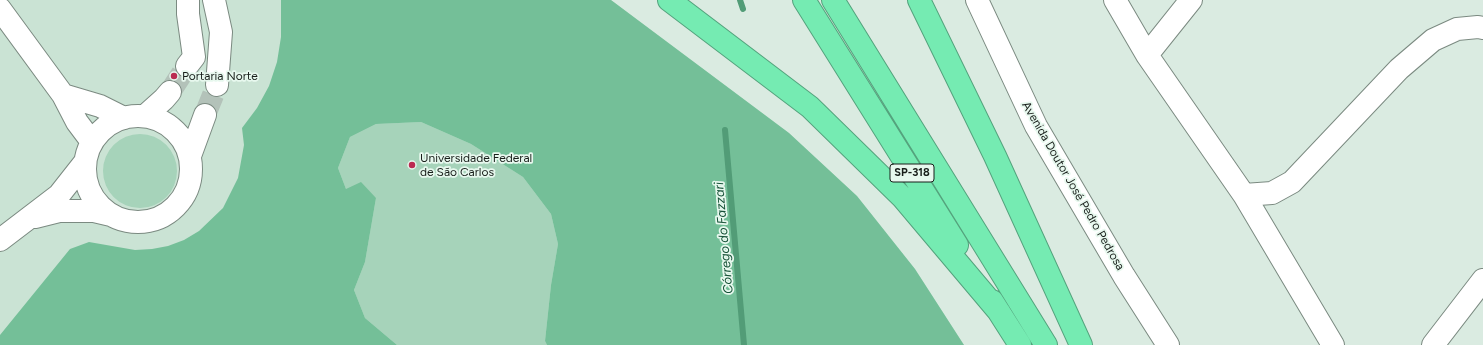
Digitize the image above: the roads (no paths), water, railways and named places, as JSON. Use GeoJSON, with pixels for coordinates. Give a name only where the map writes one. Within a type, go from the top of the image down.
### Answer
{"type":"FeatureCollection","features":[{"type":"Feature","properties":{"kind":"highway"},"geometry":{"type":"LineString","coordinates":[[669,0],[810,107],[903,198],[1000,313]]}},
{"type":"Feature","properties":{"kind":"highway","name":"SP-318"},"geometry":{"type":"LineString","coordinates":[[804,0],[1020,345]]}},
{"type":"Feature","properties":{"kind":"highway","name":"SP-318"},"geometry":{"type":"LineString","coordinates":[[833,0],[1046,345]]}},
{"type":"Feature","properties":{"kind":"highway"},"geometry":{"type":"LineString","coordinates":[[919,0],[995,156],[1081,345]]}},
{"type":"Feature","properties":{"kind":"street"},"geometry":{"type":"LineString","coordinates":[[188,0],[191,61],[218,75],[221,32],[214,0]]}},
{"type":"Feature","properties":{"kind":"street","name":"Avenida Doutor José Pedro Pedrosa"},"geometry":{"type":"LineString","coordinates":[[977,0],[1036,126],[1124,276],[1168,345]]}},
{"type":"Feature","properties":{"kind":"street"},"geometry":{"type":"LineString","coordinates":[[1115,0],[1148,55],[1244,195],[1333,345]]}},
{"type":"Feature","properties":{"kind":"street"},"geometry":{"type":"LineString","coordinates":[[1148,55],[1191,0]]}},
{"type":"Feature","properties":{"kind":"street"},"geometry":{"type":"LineString","coordinates":[[0,9],[63,95],[78,122],[88,152],[86,183],[95,202],[111,215]]}},
{"type":"Feature","properties":{"kind":"street"},"geometry":{"type":"LineString","coordinates":[[1244,195],[1272,193],[1292,182],[1399,69],[1433,40],[1457,29],[1483,28]]}},
{"type":"Feature","properties":{"kind":"street"},"geometry":{"type":"LineString","coordinates":[[0,240],[59,196],[106,127],[135,117],[164,99],[170,92]]}},
{"type":"Feature","properties":{"kind":"street"},"geometry":{"type":"LineString","coordinates":[[25,220],[58,211],[94,212],[111,215],[131,222],[151,221],[170,212],[184,196],[191,176],[190,156],[181,137],[165,123],[135,117],[63,95]]}},
{"type":"Feature","properties":{"kind":"street"},"geometry":{"type":"LineString","coordinates":[[190,156],[205,115]]}},
{"type":"Feature","properties":{"kind":"street"},"geometry":{"type":"LineString","coordinates":[[1433,345],[1483,280]]}},
{"type":"Feature","properties":{"kind":"waterway"},"geometry":{"type":"LineString","coordinates":[[740,0],[743,9]]}},
{"type":"Feature","properties":{"kind":"waterway","name":"Córrego do Fazzari"},"geometry":{"type":"LineString","coordinates":[[725,130],[744,345]]}},
{"type":"Feature","properties":{"kind":"tunnel"},"geometry":{"type":"LineString","coordinates":[[170,92],[187,66]]}},
{"type":"Feature","properties":{"kind":"tunnel"},"geometry":{"type":"LineString","coordinates":[[205,115],[217,85]]}},
{"type":"Feature","properties":{"kind":"place","name":"Portaria Norte"},"geometry":{"type":"Point","coordinates":[174,76]}},
{"type":"Feature","properties":{"kind":"place","name":"Universidade Federal de São Carlos"},"geometry":{"type":"Point","coordinates":[412,165]}}]}
